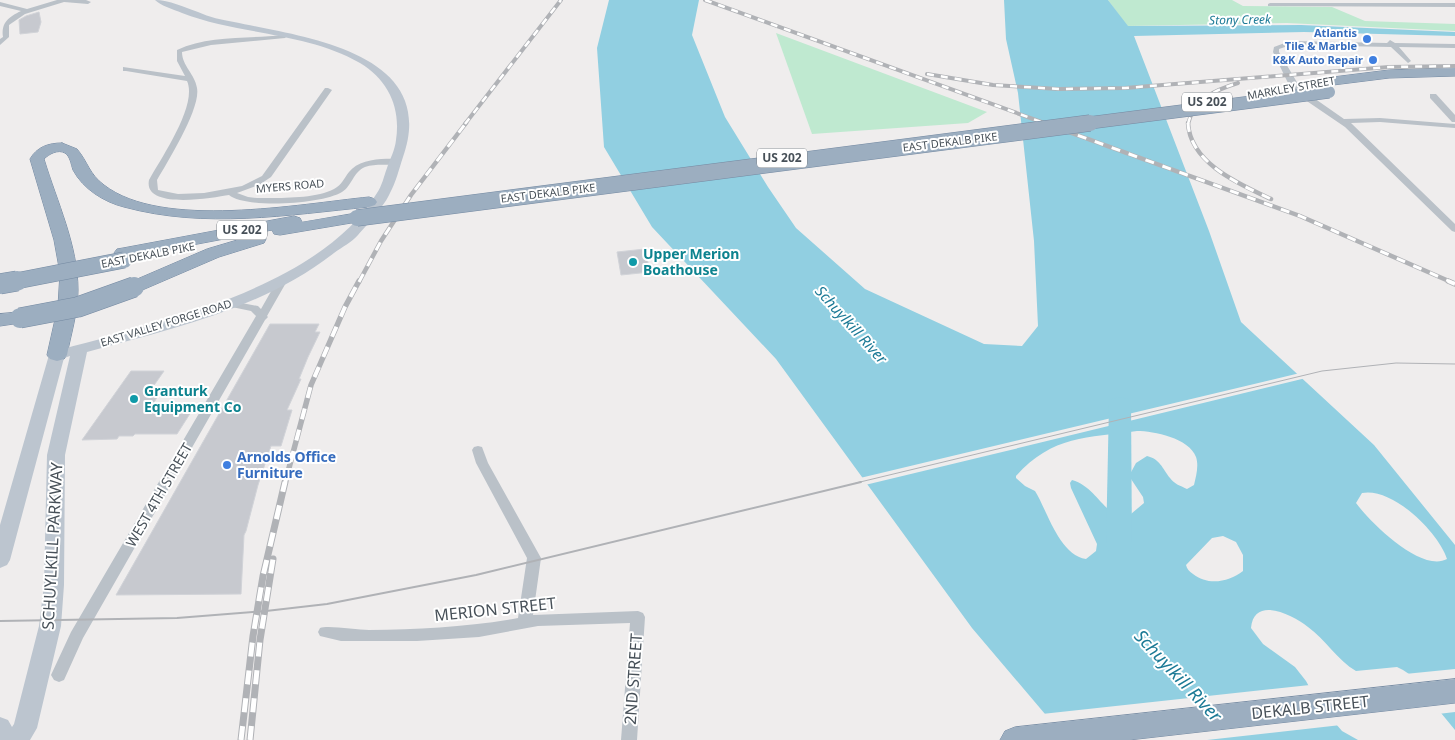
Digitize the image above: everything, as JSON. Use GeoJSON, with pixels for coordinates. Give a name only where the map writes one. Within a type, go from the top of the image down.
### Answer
{"type":"FeatureCollection","features":[{"type":"Feature","properties":{"kind":"highway","name":"MARKLEY STREET"},"geometry":{"type":"LineString","coordinates":[[1098,120],[1233,99],[1317,83],[1389,74],[1455,72]]}},
{"type":"Feature","properties":{"kind":"highway","name":"MARKLEY STREET"},"geometry":{"type":"LineString","coordinates":[[1098,120],[1329,92],[1455,81]]}},
{"type":"Feature","properties":{"kind":"highway","name":"EAST DEKALB PIKE"},"geometry":{"type":"LineString","coordinates":[[0,284],[268,226],[363,210],[1098,120]]}},
{"type":"Feature","properties":{"kind":"highway","name":"EAST DEKALB PIKE"},"geometry":{"type":"LineString","coordinates":[[0,277],[293,228],[363,210],[1098,120]]}},
{"type":"Feature","properties":{"kind":"highway"},"geometry":{"type":"LineString","coordinates":[[57,355],[68,302],[68,276],[63,242],[37,159],[38,155],[44,151],[59,148],[70,150],[85,175],[103,192],[123,202],[164,211],[230,214],[363,210]]}},
{"type":"Feature","properties":{"kind":"highway"},"geometry":{"type":"LineString","coordinates":[[0,320],[54,313],[88,304],[134,287],[226,248],[293,228]]}},
{"type":"Feature","properties":{"kind":"highway","name":"DEKALB STREET"},"geometry":{"type":"LineString","coordinates":[[1015,740],[1455,691]]}},
{"type":"Feature","properties":{"kind":"main road","name":"EAST VALLEY FORGE ROAD"},"geometry":{"type":"LineString","coordinates":[[57,355],[173,323],[231,304],[282,281],[326,255],[357,228],[380,200],[398,162],[403,119],[398,98],[386,79],[367,64],[346,54],[209,20],[160,0]]}},
{"type":"Feature","properties":{"kind":"main road","name":"SCHUYLKILL PARKWAY"},"geometry":{"type":"LineString","coordinates":[[16,740],[25,728],[50,626],[54,585],[56,456],[64,412],[80,348]]}},
{"type":"Feature","properties":{"kind":"main road","name":"SCHUYLKILL PARKWAY"},"geometry":{"type":"LineString","coordinates":[[0,560],[57,355]]}},
{"type":"Feature","properties":{"kind":"main road"},"geometry":{"type":"LineString","coordinates":[[0,727],[4,740]]}},
{"type":"Feature","properties":{"kind":"street"},"geometry":{"type":"LineString","coordinates":[[0,43],[6,37],[6,23],[15,16],[64,0],[88,2]]}},
{"type":"Feature","properties":{"kind":"street"},"geometry":{"type":"LineString","coordinates":[[1270,5],[1337,6],[1336,2],[1455,5]]}},
{"type":"Feature","properties":{"kind":"street"},"geometry":{"type":"LineString","coordinates":[[0,4],[27,11]]}},
{"type":"Feature","properties":{"kind":"street"},"geometry":{"type":"LineString","coordinates":[[230,191],[181,198],[158,194],[152,186],[193,103],[194,90],[179,59],[179,51],[196,45],[260,41],[283,37]]}},
{"type":"Feature","properties":{"kind":"street"},"geometry":{"type":"LineString","coordinates":[[1384,38],[1393,44],[1408,61]]}},
{"type":"Feature","properties":{"kind":"street"},"geometry":{"type":"LineString","coordinates":[[1455,46],[1290,43],[1276,48],[1276,52],[1298,91],[1344,121],[1455,228]]}},
{"type":"Feature","properties":{"kind":"street"},"geometry":{"type":"LineString","coordinates":[[126,69],[189,79]]}},
{"type":"Feature","properties":{"kind":"street","name":"MYERS ROAD"},"geometry":{"type":"LineString","coordinates":[[230,191],[256,183],[270,173],[328,90]]}},
{"type":"Feature","properties":{"kind":"street"},"geometry":{"type":"LineString","coordinates":[[1433,96],[1455,120]]}},
{"type":"Feature","properties":{"kind":"street"},"geometry":{"type":"LineString","coordinates":[[1344,121],[1380,120],[1455,126]]}},
{"type":"Feature","properties":{"kind":"street","name":"MYERS ROAD"},"geometry":{"type":"LineString","coordinates":[[230,191],[237,197],[248,200],[324,195],[341,189],[359,167],[376,163],[398,162]]}},
{"type":"Feature","properties":{"kind":"street","name":"WEST 4TH STREET"},"geometry":{"type":"LineString","coordinates":[[58,675],[76,636],[263,317],[282,281]]}},
{"type":"Feature","properties":{"kind":"street"},"geometry":{"type":"LineString","coordinates":[[231,304],[254,308],[263,317]]}},
{"type":"Feature","properties":{"kind":"street"},"geometry":{"type":"LineString","coordinates":[[478,450],[482,463],[534,558],[524,623]]}},
{"type":"Feature","properties":{"kind":"street","name":"MERION STREET"},"geometry":{"type":"LineString","coordinates":[[325,632],[366,636],[417,635],[480,631],[538,620],[638,617]]}},
{"type":"Feature","properties":{"kind":"street","name":"2ND STREET"},"geometry":{"type":"LineString","coordinates":[[629,740],[638,617]]}},
{"type":"Feature","properties":{"kind":"green space"},"geometry":{"type":"Polygon","coordinates":[[[1108,0],[1232,0],[1243,6],[1332,7],[1365,21],[1455,24],[1455,31],[1287,23],[1127,26],[1108,0]]]}},
{"type":"Feature","properties":{"kind":"green space"},"geometry":{"type":"Polygon","coordinates":[[[776,33],[987,112],[968,123],[812,134],[776,33]]]}},
{"type":"Feature","properties":{"kind":"water"},"geometry":{"type":"Polygon","coordinates":[[[609,0],[699,0],[692,35],[725,117],[796,228],[865,289],[984,344],[1022,346],[1038,326],[1034,241],[1018,93],[1006,39],[1004,0],[1108,0],[1128,26],[1301,25],[1455,32],[1455,36],[1304,32],[1134,36],[1209,231],[1241,322],[1374,445],[1455,545],[1455,730],[1409,674],[1403,670],[1397,667],[1356,671],[1343,662],[1314,632],[1301,622],[1284,613],[1266,610],[1259,612],[1254,618],[1251,628],[1263,644],[1295,667],[1306,681],[1318,703],[1342,731],[1358,740],[1067,740],[972,628],[776,359],[652,227],[604,147],[597,48],[609,0]],[[1137,431],[1086,438],[1057,446],[1043,453],[1016,476],[1025,486],[1035,491],[1061,541],[1077,556],[1086,559],[1096,551],[1097,544],[1071,488],[1070,483],[1072,480],[1087,488],[1110,511],[1125,519],[1144,503],[1143,497],[1129,476],[1136,463],[1147,456],[1158,462],[1176,483],[1187,489],[1194,485],[1197,464],[1192,450],[1179,440],[1152,432],[1137,431]],[[1362,493],[1356,503],[1384,533],[1410,552],[1424,559],[1436,561],[1447,559],[1435,537],[1425,525],[1400,504],[1374,493],[1362,493]],[[1223,536],[1212,538],[1186,565],[1189,571],[1199,578],[1218,581],[1231,578],[1243,571],[1243,555],[1236,542],[1223,536]]]}},
{"type":"Feature","properties":{"kind":"pier"},"geometry":{"type":"Polygon","coordinates":[[[1300,373],[1306,378],[865,485],[860,478],[1300,373]]]}},
{"type":"Feature","properties":{"kind":"pier"},"geometry":{"type":"Polygon","coordinates":[[[1455,669],[1455,712],[1438,714],[1405,674],[1455,669]]]}},
{"type":"Feature","properties":{"kind":"pier"},"geometry":{"type":"Polygon","coordinates":[[[1310,685],[1320,701],[1341,725],[1207,740],[1064,740],[1042,714],[1310,685]]]}},
{"type":"Feature","properties":{"kind":"building"},"geometry":{"type":"Polygon","coordinates":[[[39,12],[41,22],[38,32],[20,34],[19,20],[39,12]]]}},
{"type":"Feature","properties":{"kind":"building","name":"Upper Merion Boathouse"},"geometry":{"type":"Polygon","coordinates":[[[645,249],[650,272],[621,275],[617,252],[645,249]]]}},
{"type":"Feature","properties":{"kind":"building","name":"Arnolds Office Furniture"},"geometry":{"type":"Polygon","coordinates":[[[270,324],[319,324],[315,332],[320,332],[287,410],[292,410],[281,446],[271,446],[258,485],[244,535],[241,594],[116,595],[270,324]]]}},
{"type":"Feature","properties":{"kind":"building","name":"Granturk Equipment Co"},"geometry":{"type":"Polygon","coordinates":[[[131,371],[164,371],[150,391],[161,391],[148,412],[191,412],[177,434],[135,434],[133,436],[119,436],[117,439],[82,440],[131,371]]]}},
{"type":"Feature","properties":{"kind":"waterway","name":"Schuylkill River"},"geometry":{"type":"LineString","coordinates":[[1119,546],[1120,404]]}},
{"type":"Feature","properties":{"kind":"tram line"},"geometry":{"type":"LineString","coordinates":[[856,483],[1322,371],[1396,363],[1455,364]]}},
{"type":"Feature","properties":{"kind":"tram line"},"geometry":{"type":"LineString","coordinates":[[0,621],[177,618],[327,604],[476,575],[861,482]]}},
{"type":"Feature","properties":{"kind":"railway"},"geometry":{"type":"LineString","coordinates":[[465,124],[561,0]]}},
{"type":"Feature","properties":{"kind":"railway"},"geometry":{"type":"LineString","coordinates":[[705,0],[1047,124]]}},
{"type":"Feature","properties":{"kind":"railway"},"geometry":{"type":"LineString","coordinates":[[927,74],[993,85],[1059,89],[1125,88],[1389,67],[1455,66]]}},
{"type":"Feature","properties":{"kind":"railway"},"geometry":{"type":"LineString","coordinates":[[1188,124],[1191,115],[1200,102],[1214,92],[1238,83]]}},
{"type":"Feature","properties":{"kind":"railway"},"geometry":{"type":"LineString","coordinates":[[359,282],[381,241],[411,195],[466,123]]}},
{"type":"Feature","properties":{"kind":"railway"},"geometry":{"type":"LineString","coordinates":[[1044,123],[1300,216],[1451,282]]}},
{"type":"Feature","properties":{"kind":"railway"},"geometry":{"type":"LineString","coordinates":[[1188,124],[1191,137],[1197,150],[1207,161],[1231,179],[1271,199]]}},
{"type":"Feature","properties":{"kind":"railway"},"geometry":{"type":"LineString","coordinates":[[285,483],[311,385],[345,307],[359,281]]}},
{"type":"Feature","properties":{"kind":"railway"},"geometry":{"type":"LineString","coordinates":[[1448,281],[1455,284]]}},
{"type":"Feature","properties":{"kind":"railway"},"geometry":{"type":"LineString","coordinates":[[241,740],[253,636],[263,576],[285,482]]}},
{"type":"Feature","properties":{"kind":"railway"},"geometry":{"type":"LineString","coordinates":[[250,740],[260,640],[273,559]]}},
{"type":"Feature","properties":{"kind":"place","name":"Atlantis Tile & Marble"},"geometry":{"type":"Point","coordinates":[1367,39]}},
{"type":"Feature","properties":{"kind":"place","name":"K&K Auto Repair"},"geometry":{"type":"Point","coordinates":[1373,60]}},
{"type":"Feature","properties":{"kind":"place","name":"Upper Merion Boathouse"},"geometry":{"type":"Point","coordinates":[633,262]}},
{"type":"Feature","properties":{"kind":"place","name":"Granturk Equipment Co"},"geometry":{"type":"Point","coordinates":[134,399]}},
{"type":"Feature","properties":{"kind":"place","name":"Arnolds Office Furniture"},"geometry":{"type":"Point","coordinates":[227,465]}},
{"type":"Feature","properties":{"kind":"water label","name":"Stony Creek"},"geometry":{"type":"Point","coordinates":[1240,20]}}]}
